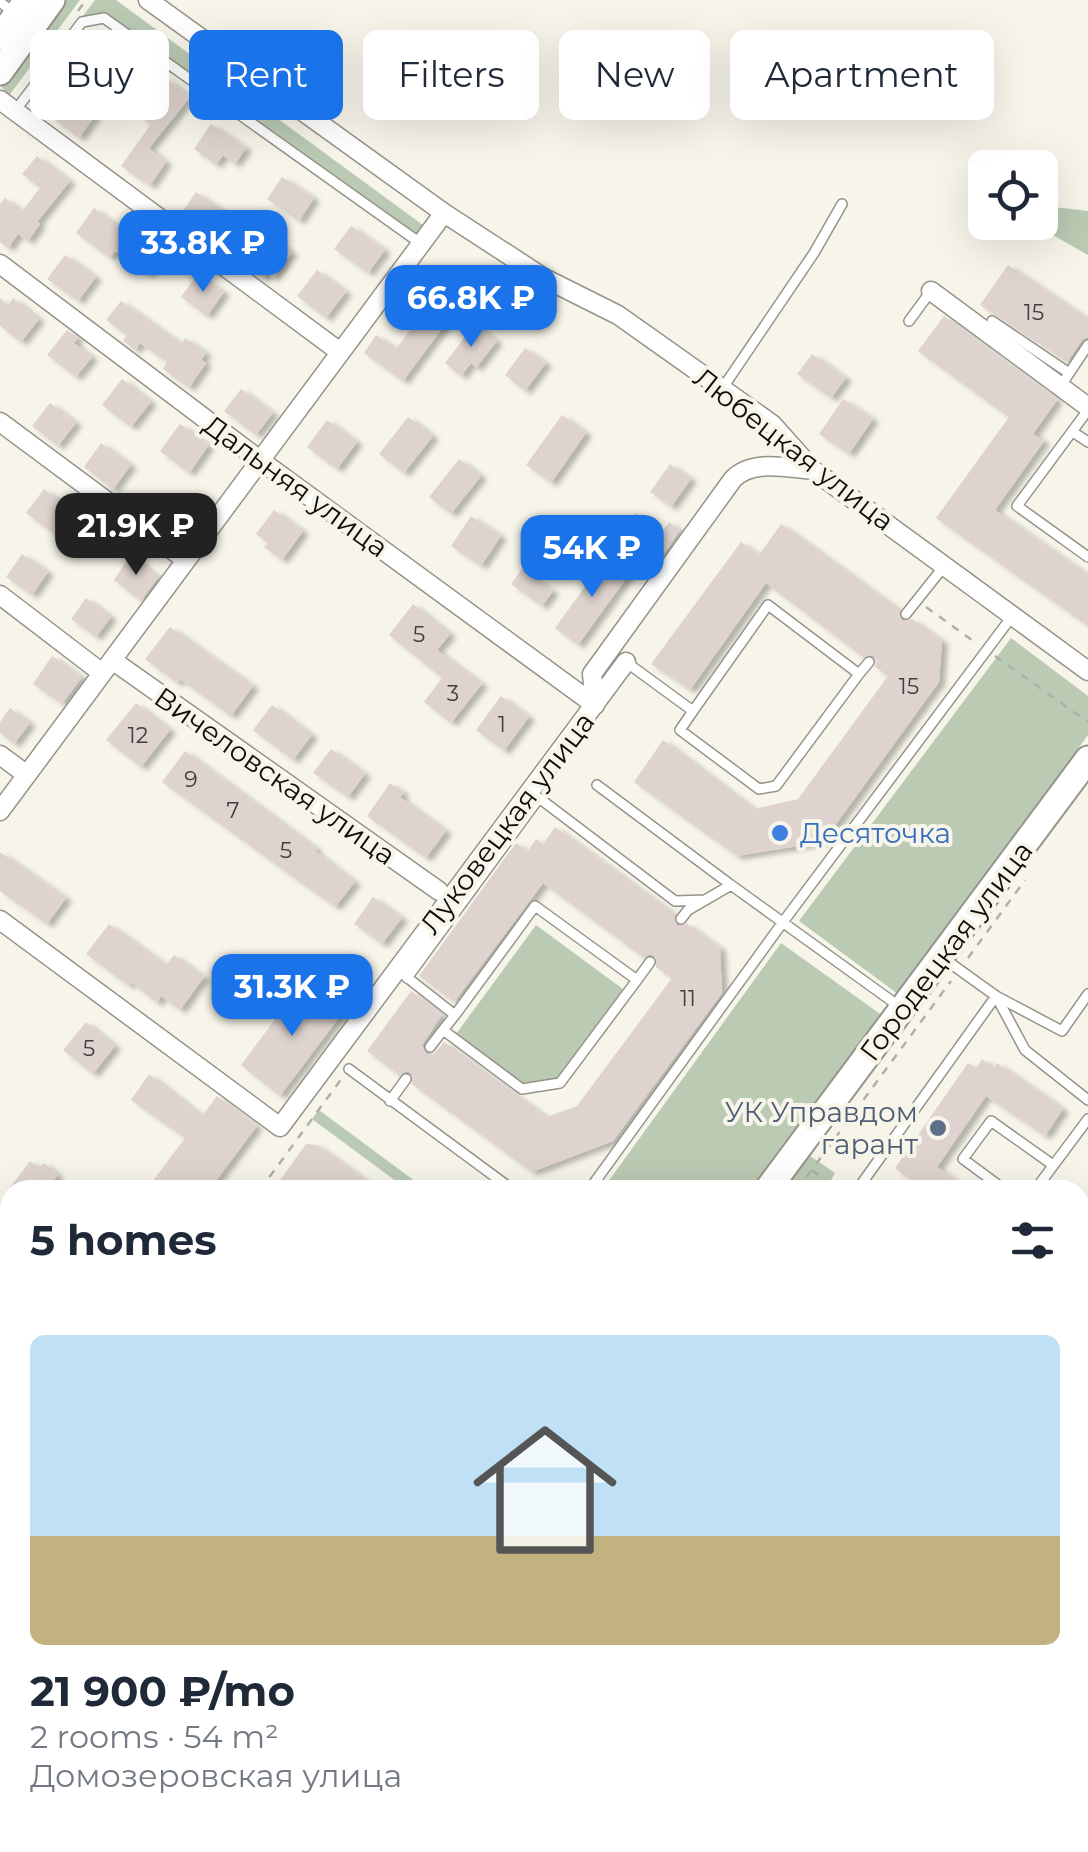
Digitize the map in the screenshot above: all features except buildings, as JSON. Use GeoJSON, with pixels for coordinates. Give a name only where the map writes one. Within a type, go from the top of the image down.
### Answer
{"type":"FeatureCollection","features":[{"type":"Feature","properties":{"kind":"street"},"geometry":{"type":"LineString","coordinates":[[0,72],[52,0]]}},
{"type":"Feature","properties":{"kind":"street","name":"Любецкая улица"},"geometry":{"type":"LineString","coordinates":[[148,0],[444,213],[544,278],[618,314],[772,424],[813,470],[1088,671]]}},
{"type":"Feature","properties":{"kind":"street"},"geometry":{"type":"LineString","coordinates":[[0,36],[14,6]]}},
{"type":"Feature","properties":{"kind":"street"},"geometry":{"type":"LineString","coordinates":[[7,106],[340,352]]}},
{"type":"Feature","properties":{"kind":"street"},"geometry":{"type":"LineString","coordinates":[[0,811],[444,213]]}},
{"type":"Feature","properties":{"kind":"street","name":"Дальняя улица"},"geometry":{"type":"LineString","coordinates":[[0,264],[595,705]]}},
{"type":"Feature","properties":{"kind":"street"},"geometry":{"type":"LineString","coordinates":[[931,292],[1064,380],[1088,408]]}},
{"type":"Feature","properties":{"kind":"street"},"geometry":{"type":"LineString","coordinates":[[0,422],[186,560]]}},
{"type":"Feature","properties":{"kind":"street"},"geometry":{"type":"LineString","coordinates":[[595,705],[592,674],[742,470],[758,466],[813,470]]}},
{"type":"Feature","properties":{"kind":"street","name":"Вичеловская улица"},"geometry":{"type":"LineString","coordinates":[[0,595],[439,891]]}},
{"type":"Feature","properties":{"kind":"street","name":"Луковецкая улица"},"geometry":{"type":"LineString","coordinates":[[0,920],[280,1128],[402,974],[626,662]]}},
{"type":"Feature","properties":{"kind":"street"},"geometry":{"type":"LineString","coordinates":[[0,755],[26,776]]}},
{"type":"Feature","properties":{"kind":"street","name":"Городецкая улица"},"geometry":{"type":"LineString","coordinates":[[774,1180],[902,1009],[950,963],[1088,759]]}},
{"type":"Feature","properties":{"kind":"lane"},"geometry":{"type":"LineString","coordinates":[[7,106],[82,22],[104,18],[420,243]]}},
{"type":"Feature","properties":{"kind":"lane"},"geometry":{"type":"LineString","coordinates":[[722,389],[842,204]]}},
{"type":"Feature","properties":{"kind":"lane"},"geometry":{"type":"LineString","coordinates":[[909,321],[931,292]]}},
{"type":"Feature","properties":{"kind":"lane"},"geometry":{"type":"LineString","coordinates":[[992,321],[1064,380],[1088,344]]}},
{"type":"Feature","properties":{"kind":"lane"},"geometry":{"type":"LineString","coordinates":[[1088,408],[1017,506],[1088,557]]}},
{"type":"Feature","properties":{"kind":"lane"},"geometry":{"type":"LineString","coordinates":[[1073,432],[1088,442]]}},
{"type":"Feature","properties":{"kind":"lane"},"geometry":{"type":"LineString","coordinates":[[906,614],[944,565]]}},
{"type":"Feature","properties":{"kind":"lane"},"geometry":{"type":"LineString","coordinates":[[860,674],[768,605],[680,730],[759,790],[776,786],[860,674],[869,662]]}},
{"type":"Feature","properties":{"kind":"lane"},"geometry":{"type":"LineString","coordinates":[[595,1180],[782,922],[1013,615]]}},
{"type":"Feature","properties":{"kind":"lane"},"geometry":{"type":"LineString","coordinates":[[626,662],[693,710]]}},
{"type":"Feature","properties":{"kind":"lane"},"geometry":{"type":"LineString","coordinates":[[597,785],[902,1009]]}},
{"type":"Feature","properties":{"kind":"lane"},"geometry":{"type":"LineString","coordinates":[[455,1014],[402,974],[539,798],[675,901],[706,900]]}},
{"type":"Feature","properties":{"kind":"lane"},"geometry":{"type":"LineString","coordinates":[[681,919],[688,910],[732,884]]}},
{"type":"Feature","properties":{"kind":"lane"},"geometry":{"type":"LineString","coordinates":[[430,1047],[535,906],[637,980]]}},
{"type":"Feature","properties":{"kind":"lane"},"geometry":{"type":"LineString","coordinates":[[443,1030],[522,1089],[560,1084],[650,962]]}},
{"type":"Feature","properties":{"kind":"lane"},"geometry":{"type":"LineString","coordinates":[[950,963],[996,996],[1062,1031],[1088,994]]}},
{"type":"Feature","properties":{"kind":"lane"},"geometry":{"type":"LineString","coordinates":[[996,996],[1026,1050],[1088,1100]]}},
{"type":"Feature","properties":{"kind":"lane"},"geometry":{"type":"LineString","coordinates":[[865,1180],[996,996]]}},
{"type":"Feature","properties":{"kind":"lane"},"geometry":{"type":"LineString","coordinates":[[348,1069],[499,1180]]}},
{"type":"Feature","properties":{"kind":"lane"},"geometry":{"type":"LineString","coordinates":[[390,1101],[406,1080]]}},
{"type":"Feature","properties":{"kind":"lane"},"geometry":{"type":"LineString","coordinates":[[1043,1180],[1088,1120]]}},
{"type":"Feature","properties":{"kind":"lane"},"geometry":{"type":"LineString","coordinates":[[991,1180],[963,1159],[992,1121],[1054,1165]]}},
{"type":"Feature","properties":{"kind":"path"},"geometry":{"type":"LineString","coordinates":[[916,600],[1088,722]]}},
{"type":"Feature","properties":{"kind":"path"},"geometry":{"type":"LineString","coordinates":[[805,1180],[950,963],[1030,874]]}},
{"type":"Feature","properties":{"kind":"path"},"geometry":{"type":"LineString","coordinates":[[267,1180],[348,1069]]}},
{"type":"Feature","properties":{"kind":"path"},"geometry":{"type":"LineString","coordinates":[[812,1170],[825,1180]]}},
{"type":"Feature","properties":{"kind":"green space"},"geometry":{"type":"Polygon","coordinates":[[[61,0],[80,0],[58,30],[39,30],[61,0]]]}},
{"type":"Feature","properties":{"kind":"green space"},"geometry":{"type":"Polygon","coordinates":[[[95,0],[116,0],[157,30],[127,30],[105,14],[82,17],[95,0]]]}},
{"type":"Feature","properties":{"kind":"green space"},"geometry":{"type":"Polygon","coordinates":[[[169,39],[189,54],[189,74],[169,60],[169,39]]]}},
{"type":"Feature","properties":{"kind":"green space"},"geometry":{"type":"Polygon","coordinates":[[[30,43],[30,67],[8,97],[0,84],[30,43]]]}},
{"type":"Feature","properties":{"kind":"green space"},"geometry":{"type":"Polygon","coordinates":[[[254,120],[280,120],[427,228],[419,238],[254,120]]]}},
{"type":"Feature","properties":{"kind":"green space"},"geometry":{"type":"Polygon","coordinates":[[[1058,208],[1088,211],[1088,255],[1058,238],[1058,208]]]}},
{"type":"Feature","properties":{"kind":"green space"},"geometry":{"type":"Polygon","coordinates":[[[1011,638],[1088,696],[1088,735],[898,994],[799,921],[1011,638]]]}},
{"type":"Feature","properties":{"kind":"green space"},"geometry":{"type":"Polygon","coordinates":[[[536,925],[623,989],[558,1078],[523,1083],[456,1034],[536,925]]]}},
{"type":"Feature","properties":{"kind":"green space"},"geometry":{"type":"Polygon","coordinates":[[[781,943],[883,1016],[760,1180],[609,1180],[781,943]]]}},
{"type":"Feature","properties":{"kind":"green space"},"geometry":{"type":"Polygon","coordinates":[[[319,1110],[414,1180],[394,1180],[312,1119],[319,1110]]]}},
{"type":"Feature","properties":{"kind":"green space"},"geometry":{"type":"Polygon","coordinates":[[[806,1153],[835,1173],[831,1180],[788,1180],[806,1153]]]}},
{"type":"Feature","properties":{"kind":"place","name":"Десяточка"},"geometry":{"type":"Point","coordinates":[780,833]}},
{"type":"Feature","properties":{"kind":"place","name":"УК Управдом гарант"},"geometry":{"type":"Point","coordinates":[938,1128]}}]}
